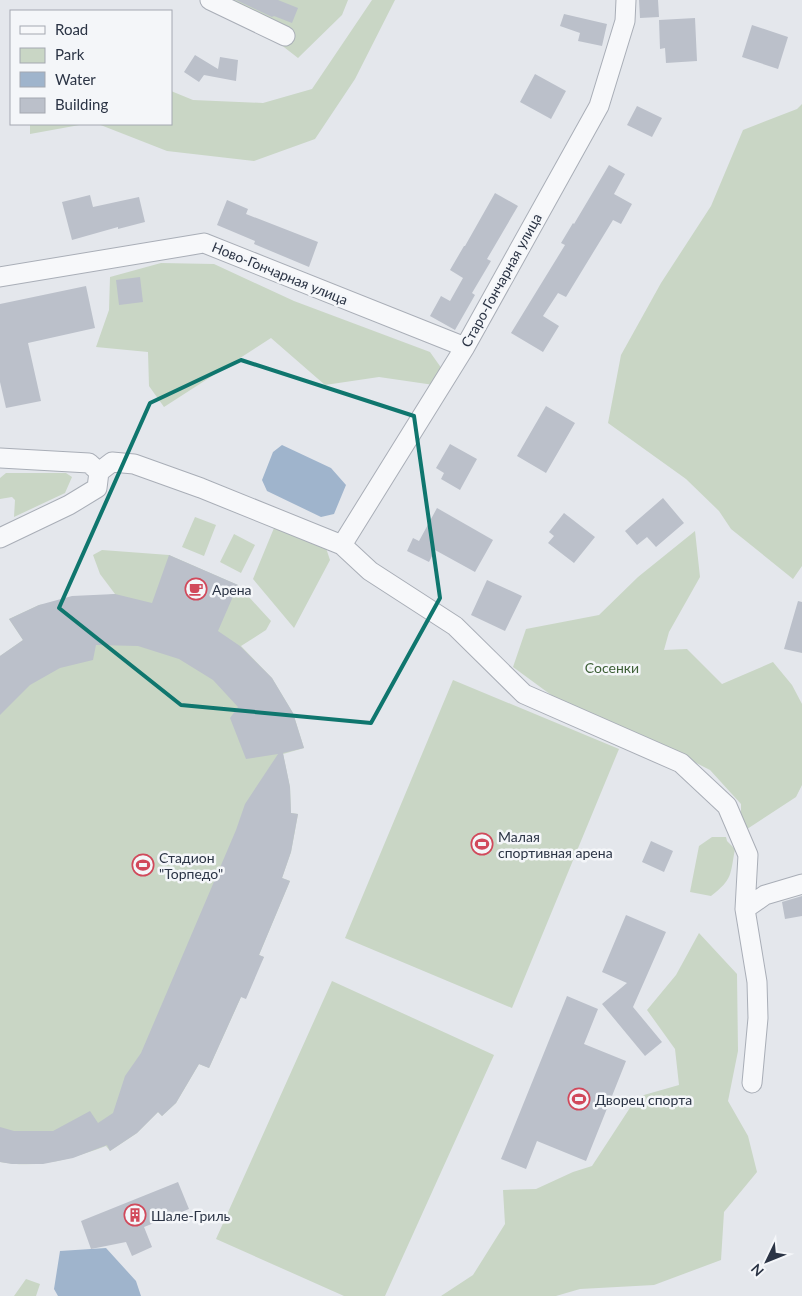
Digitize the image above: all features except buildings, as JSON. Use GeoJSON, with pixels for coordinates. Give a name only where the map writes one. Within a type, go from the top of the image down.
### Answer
{"type":"FeatureCollection","features":[{"type":"Feature","properties":{"kind":"street"},"geometry":{"type":"LineString","coordinates":[[210,0],[285,36]]}},
{"type":"Feature","properties":{"kind":"street","name":"Старо-Гончарная улица"},"geometry":{"type":"LineString","coordinates":[[342,545],[464,347],[599,106],[625,21],[626,0]]}},
{"type":"Feature","properties":{"kind":"street","name":"Ново-Гончарная улица"},"geometry":{"type":"LineString","coordinates":[[0,277],[204,243],[464,347]]}},
{"type":"Feature","properties":{"kind":"street"},"geometry":{"type":"LineString","coordinates":[[0,458],[89,463],[99,472]]}},
{"type":"Feature","properties":{"kind":"street"},"geometry":{"type":"LineString","coordinates":[[0,538],[69,505],[97,488],[99,472],[112,462],[134,464],[201,488],[342,545],[370,570],[455,626],[524,694],[680,763],[727,806],[748,855],[745,909],[757,982],[758,1018],[752,1083]]}},
{"type":"Feature","properties":{"kind":"street"},"geometry":{"type":"LineString","coordinates":[[745,909],[765,895],[802,884]]}},
{"type":"Feature","properties":{"kind":"highlighted area"},"geometry":{"type":"Polygon","coordinates":[[[241,360],[414,416],[440,598],[371,723],[181,705],[59,608],[150,403],[241,360]]]}},
{"type":"Feature","properties":{"kind":"green space"},"geometry":{"type":"Polygon","coordinates":[[[206,0],[348,0],[342,15],[298,58],[280,44],[206,0]]]}},
{"type":"Feature","properties":{"kind":"green space"},"geometry":{"type":"Polygon","coordinates":[[[372,0],[395,0],[355,79],[315,139],[254,161],[167,151],[101,125],[172,125],[172,91],[193,100],[263,103],[312,89],[372,0]]]}},
{"type":"Feature","properties":{"kind":"green space"},"geometry":{"type":"Polygon","coordinates":[[[802,104],[802,566],[793,579],[731,529],[719,511],[686,479],[608,423],[621,355],[661,283],[711,206],[743,130],[797,109],[802,104]]]}},
{"type":"Feature","properties":{"kind":"green space"},"geometry":{"type":"Polygon","coordinates":[[[30,125],[80,125],[30,134],[30,125]]]}},
{"type":"Feature","properties":{"kind":"green space"},"geometry":{"type":"Polygon","coordinates":[[[161,263],[214,264],[294,301],[430,352],[442,369],[434,385],[379,377],[325,385],[271,338],[164,407],[149,386],[148,352],[96,347],[109,310],[110,277],[161,263]]]}},
{"type":"Feature","properties":{"kind":"green space"},"geometry":{"type":"Polygon","coordinates":[[[6,473],[66,473],[72,477],[65,493],[14,517],[15,500],[12,497],[0,499],[0,478],[6,473]]]}},
{"type":"Feature","properties":{"kind":"green space"},"geometry":{"type":"Polygon","coordinates":[[[195,517],[216,525],[204,556],[182,547],[195,517]]]}},
{"type":"Feature","properties":{"kind":"green space"},"geometry":{"type":"Polygon","coordinates":[[[274,528],[326,548],[330,560],[294,628],[253,579],[274,528]]]}},
{"type":"Feature","properties":{"kind":"green space","name":"Сосенки"},"geometry":{"type":"Polygon","coordinates":[[[695,531],[700,577],[669,632],[664,650],[687,649],[722,684],[773,662],[792,685],[802,704],[802,785],[796,797],[741,833],[741,804],[710,770],[653,741],[573,711],[513,667],[526,629],[599,615],[638,577],[695,531]]]}},
{"type":"Feature","properties":{"kind":"green space"},"geometry":{"type":"Polygon","coordinates":[[[234,534],[255,545],[241,573],[220,562],[234,534]]]}},
{"type":"Feature","properties":{"kind":"green space","name":"Стадион \"Торпедо\""},"geometry":{"type":"Polygon","coordinates":[[[102,550],[169,555],[238,585],[271,621],[266,630],[241,646],[272,678],[293,713],[304,748],[283,754],[290,787],[291,813],[298,814],[291,852],[282,878],[290,881],[259,955],[264,957],[241,997],[209,1068],[199,1064],[176,1103],[162,1116],[158,1112],[137,1133],[110,1151],[106,1146],[54,1162],[14,1164],[0,1162],[0,656],[23,640],[9,619],[39,605],[115,594],[100,574],[93,555],[102,550]]]}},
{"type":"Feature","properties":{"kind":"green space","name":"Малая спортивная арена"},"geometry":{"type":"Polygon","coordinates":[[[453,680],[619,749],[512,1008],[345,938],[453,680]]]}},
{"type":"Feature","properties":{"kind":"green space"},"geometry":{"type":"Polygon","coordinates":[[[712,837],[726,837],[727,841],[735,849],[727,881],[711,896],[690,892],[699,846],[712,837]]]}},
{"type":"Feature","properties":{"kind":"green space"},"geometry":{"type":"Polygon","coordinates":[[[699,933],[737,974],[738,1051],[728,1101],[748,1136],[757,1172],[724,1212],[721,1260],[654,1285],[580,1289],[556,1296],[441,1296],[473,1275],[505,1224],[503,1190],[536,1189],[573,1172],[592,1166],[637,1097],[679,1085],[675,1049],[647,1010],[676,975],[699,933]]]}},
{"type":"Feature","properties":{"kind":"green space"},"geometry":{"type":"Polygon","coordinates":[[[332,981],[494,1055],[385,1296],[344,1296],[216,1239],[332,981]]]}},
{"type":"Feature","properties":{"kind":"green space"},"geometry":{"type":"Polygon","coordinates":[[[26,1279],[40,1284],[36,1296],[14,1296],[26,1279]]]}},
{"type":"Feature","properties":{"kind":"water"},"geometry":{"type":"Polygon","coordinates":[[[282,445],[331,468],[346,485],[334,514],[321,517],[267,491],[262,480],[273,452],[282,445]]]}},
{"type":"Feature","properties":{"kind":"water"},"geometry":{"type":"Polygon","coordinates":[[[106,1248],[136,1281],[141,1296],[58,1296],[54,1289],[60,1251],[106,1248]]]}},
{"type":"Feature","properties":{"kind":"place","name":"Арена"},"geometry":{"type":"Point","coordinates":[196,589]}},
{"type":"Feature","properties":{"kind":"place","name":"Малая спортивная арена"},"geometry":{"type":"Point","coordinates":[482,844]}},
{"type":"Feature","properties":{"kind":"place","name":"Стадион \"Торпедо\""},"geometry":{"type":"Point","coordinates":[143,865]}},
{"type":"Feature","properties":{"kind":"place","name":"Дворец спорта"},"geometry":{"type":"Point","coordinates":[579,1099]}},
{"type":"Feature","properties":{"kind":"place","name":"Шале-Гриль"},"geometry":{"type":"Point","coordinates":[135,1215]}}]}
